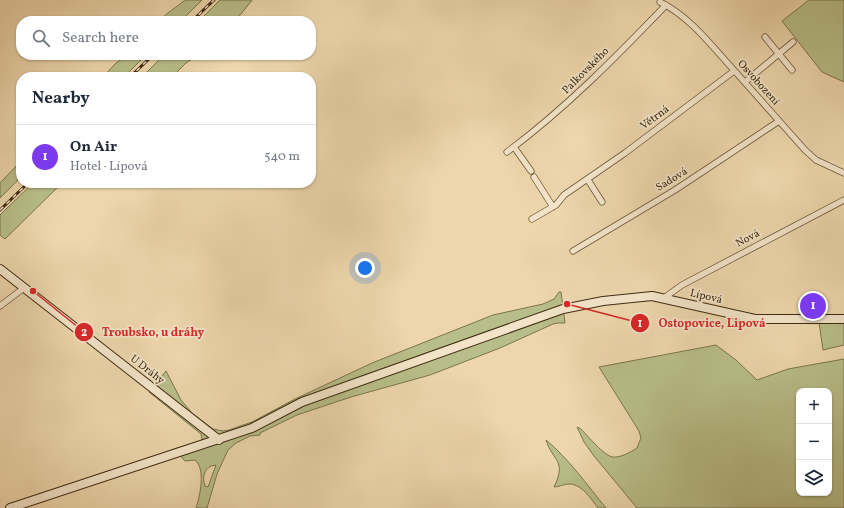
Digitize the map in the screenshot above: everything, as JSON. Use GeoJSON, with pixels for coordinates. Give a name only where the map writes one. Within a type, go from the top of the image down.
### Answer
{"type":"FeatureCollection","features":[{"type":"Feature","properties":{"kind":"street","name":"Osvobození"},"geometry":{"type":"LineString","coordinates":[[663,3],[688,22],[745,82],[805,150],[816,160],[844,173]]}},
{"type":"Feature","properties":{"kind":"street","name":"Palkovského"},"geometry":{"type":"LineString","coordinates":[[507,152],[574,98],[663,3]]}},
{"type":"Feature","properties":{"kind":"street"},"geometry":{"type":"LineString","coordinates":[[765,37],[792,70]]}},
{"type":"Feature","properties":{"kind":"street"},"geometry":{"type":"LineString","coordinates":[[745,82],[793,42]]}},
{"type":"Feature","properties":{"kind":"street","name":"Větrná"},"geometry":{"type":"LineString","coordinates":[[532,218],[556,205],[564,195],[588,180],[734,71]]}},
{"type":"Feature","properties":{"kind":"street","name":"Sadová"},"geometry":{"type":"LineString","coordinates":[[573,251],[675,190],[779,121]]}},
{"type":"Feature","properties":{"kind":"street"},"geometry":{"type":"LineString","coordinates":[[514,147],[531,171]]}},
{"type":"Feature","properties":{"kind":"street"},"geometry":{"type":"LineString","coordinates":[[534,177],[553,207]]}},
{"type":"Feature","properties":{"kind":"street"},"geometry":{"type":"LineString","coordinates":[[588,180],[602,202]]}},
{"type":"Feature","properties":{"kind":"street","name":"Nová"},"geometry":{"type":"LineString","coordinates":[[664,298],[682,285],[844,200]]}},
{"type":"Feature","properties":{"kind":"street","name":"U Dráhy"},"geometry":{"type":"LineString","coordinates":[[0,269],[219,440]]}},
{"type":"Feature","properties":{"kind":"street"},"geometry":{"type":"LineString","coordinates":[[0,306],[24,288]]}},
{"type":"Feature","properties":{"kind":"street","name":"Lípová"},"geometry":{"type":"LineString","coordinates":[[10,508],[219,440],[252,428],[302,402],[563,309],[603,301],[644,296],[664,298],[758,319],[844,320]]}},
{"type":"Feature","properties":{"kind":"green space"},"geometry":{"type":"Polygon","coordinates":[[[185,0],[202,0],[186,16],[165,16],[185,0]]]}},
{"type":"Feature","properties":{"kind":"green space"},"geometry":{"type":"Polygon","coordinates":[[[220,0],[252,0],[238,16],[204,16],[220,0]]]}},
{"type":"Feature","properties":{"kind":"green space"},"geometry":{"type":"Polygon","coordinates":[[[809,0],[844,0],[844,82],[822,72],[782,21],[809,0]]]}},
{"type":"Feature","properties":{"kind":"green space"},"geometry":{"type":"Polygon","coordinates":[[[120,60],[141,60],[129,72],[108,72],[120,60]]]}},
{"type":"Feature","properties":{"kind":"green space"},"geometry":{"type":"Polygon","coordinates":[[[159,60],[190,60],[177,72],[147,72],[159,60]]]}},
{"type":"Feature","properties":{"kind":"green space"},"geometry":{"type":"Polygon","coordinates":[[[16,166],[16,182],[0,198],[0,183],[16,166]]]}},
{"type":"Feature","properties":{"kind":"green space"},"geometry":{"type":"Polygon","coordinates":[[[28,188],[57,188],[5,239],[0,235],[0,215],[28,188]]]}},
{"type":"Feature","properties":{"kind":"green space"},"geometry":{"type":"Polygon","coordinates":[[[559,292],[561,292],[565,323],[553,324],[500,348],[430,375],[351,397],[297,415],[260,433],[260,435],[250,436],[236,443],[228,450],[217,474],[207,508],[196,508],[201,483],[198,464],[195,460],[185,461],[174,449],[200,441],[202,439],[201,434],[149,392],[166,371],[181,400],[192,413],[213,429],[223,431],[229,430],[252,422],[295,399],[372,363],[493,315],[543,304],[554,299],[559,292]],[[216,465],[211,466],[204,474],[205,486],[208,487],[216,465]]]}},
{"type":"Feature","properties":{"kind":"green space"},"geometry":{"type":"Polygon","coordinates":[[[819,322],[844,323],[844,345],[823,350],[819,322]]]}},
{"type":"Feature","properties":{"kind":"green space"},"geometry":{"type":"Polygon","coordinates":[[[716,345],[736,360],[757,380],[788,369],[844,359],[844,508],[637,508],[594,456],[584,442],[577,427],[581,429],[601,450],[613,457],[622,456],[637,448],[641,438],[639,431],[599,367],[716,345]]]}},
{"type":"Feature","properties":{"kind":"green space"},"geometry":{"type":"Polygon","coordinates":[[[546,440],[570,464],[606,508],[598,508],[586,493],[578,486],[567,484],[554,487],[558,478],[559,466],[546,440]]]}},
{"type":"Feature","properties":{"kind":"railway"},"geometry":{"type":"LineString","coordinates":[[197,16],[214,0]]}},
{"type":"Feature","properties":{"kind":"railway"},"geometry":{"type":"LineString","coordinates":[[135,72],[148,60]]}},
{"type":"Feature","properties":{"kind":"railway"},"geometry":{"type":"LineString","coordinates":[[0,210],[23,188]]}},
{"type":"Feature","properties":{"kind":"place","name":"Troubsko, u dráhy"},"geometry":{"type":"Point","coordinates":[33,291]}},
{"type":"Feature","properties":{"kind":"place","name":"Ostopovice, Lipová"},"geometry":{"type":"Point","coordinates":[567,304]}},
{"type":"Feature","properties":{"kind":"place","name":"On Air"},"geometry":{"type":"Point","coordinates":[813,306]}}]}
